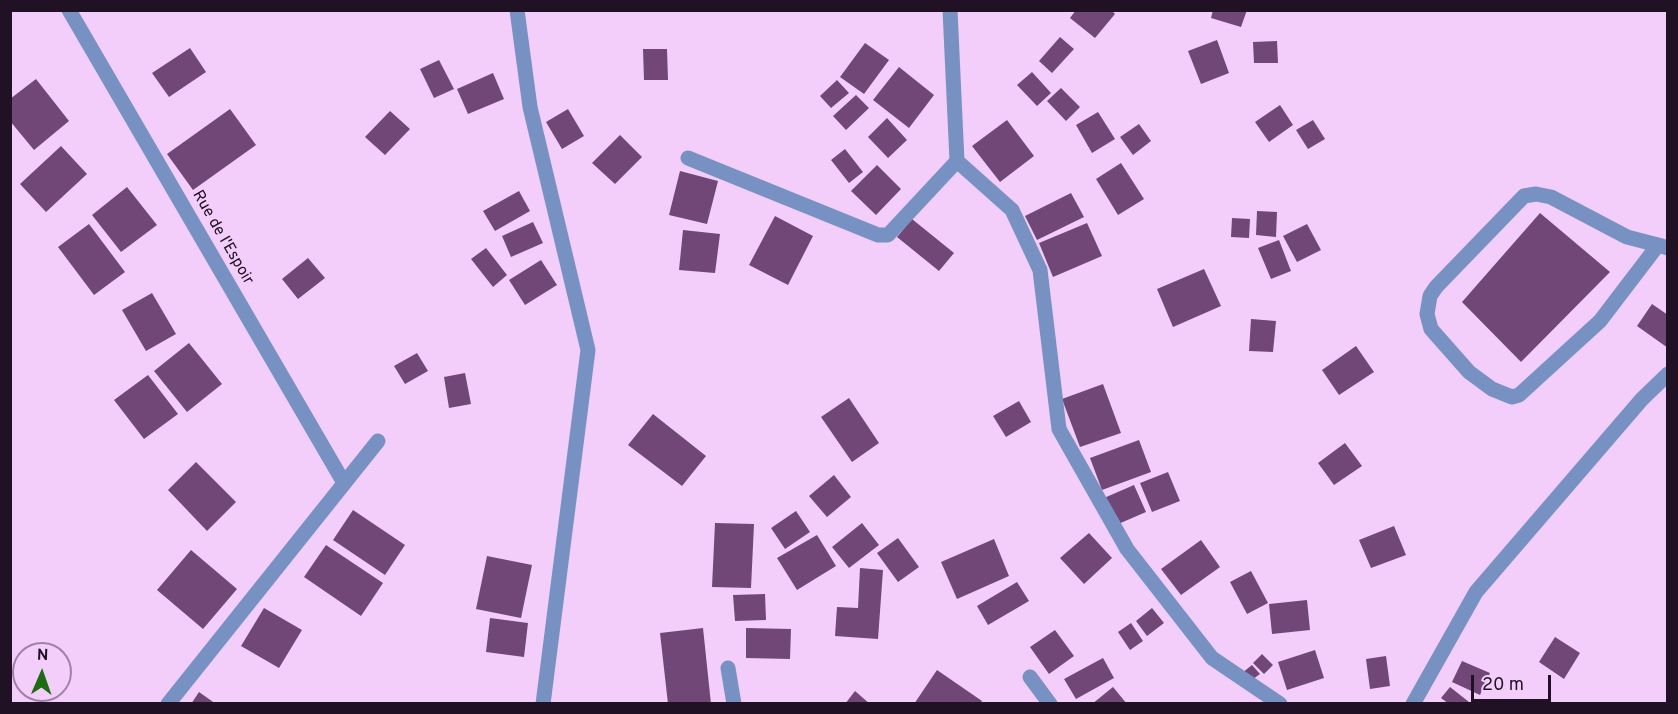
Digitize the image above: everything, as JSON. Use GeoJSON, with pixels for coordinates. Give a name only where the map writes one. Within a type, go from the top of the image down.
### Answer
{"type":"FeatureCollection","features":[{"type":"Feature","properties":{"kind":"street","name":"Rue de l'Espoir"},"geometry":{"type":"LineString","coordinates":[[69,10],[344,483]]}},
{"type":"Feature","properties":{"kind":"street"},"geometry":{"type":"LineString","coordinates":[[517,10],[530,107],[588,350],[543,704]]}},
{"type":"Feature","properties":{"kind":"street"},"geometry":{"type":"LineString","coordinates":[[950,10],[957,161],[1012,210],[1040,270],[1059,429],[1127,549],[1212,658],[1280,704]]}},
{"type":"Feature","properties":{"kind":"street"},"geometry":{"type":"LineString","coordinates":[[688,158],[878,235],[888,235],[957,161]]}},
{"type":"Feature","properties":{"kind":"street"},"geometry":{"type":"LineString","coordinates":[[1536,194],[1551,197],[1627,237],[1663,246],[1600,321],[1519,395],[1512,397],[1492,389],[1469,372],[1431,329],[1427,314],[1430,296],[1436,287],[1524,196],[1536,194]]}},
{"type":"Feature","properties":{"kind":"street"},"geometry":{"type":"LineString","coordinates":[[1413,704],[1476,592],[1642,399],[1668,374]]}},
{"type":"Feature","properties":{"kind":"street"},"geometry":{"type":"LineString","coordinates":[[168,704],[378,441]]}},
{"type":"Feature","properties":{"kind":"street"},"geometry":{"type":"LineString","coordinates":[[728,668],[734,704]]}},
{"type":"Feature","properties":{"kind":"street"},"geometry":{"type":"LineString","coordinates":[[1030,677],[1050,704]]}},
{"type":"Feature","properties":{"kind":"building"},"geometry":{"type":"Polygon","coordinates":[[[1076,10],[1111,10],[1115,14],[1095,38],[1070,18],[1076,10]]]}},
{"type":"Feature","properties":{"kind":"building"},"geometry":{"type":"Polygon","coordinates":[[[1213,10],[1247,10],[1241,27],[1211,18],[1213,10]]]}},
{"type":"Feature","properties":{"kind":"building"},"geometry":{"type":"Polygon","coordinates":[[[1060,37],[1074,49],[1052,73],[1039,61],[1060,37]]]}},
{"type":"Feature","properties":{"kind":"building"},"geometry":{"type":"Polygon","coordinates":[[[1217,40],[1229,73],[1201,84],[1188,51],[1217,40]]]}},
{"type":"Feature","properties":{"kind":"building"},"geometry":{"type":"Polygon","coordinates":[[[1277,41],[1278,63],[1254,63],[1253,42],[1277,41]]]}},
{"type":"Feature","properties":{"kind":"building"},"geometry":{"type":"Polygon","coordinates":[[[865,43],[889,60],[864,94],[840,77],[865,43]]]}},
{"type":"Feature","properties":{"kind":"building"},"geometry":{"type":"Polygon","coordinates":[[[190,48],[206,72],[169,97],[152,73],[190,48]]]}},
{"type":"Feature","properties":{"kind":"building"},"geometry":{"type":"Polygon","coordinates":[[[643,49],[667,49],[668,80],[644,80],[643,49]]]}},
{"type":"Feature","properties":{"kind":"building"},"geometry":{"type":"Polygon","coordinates":[[[439,60],[454,89],[434,98],[420,69],[439,60]]]}},
{"type":"Feature","properties":{"kind":"building"},"geometry":{"type":"Polygon","coordinates":[[[899,67],[934,95],[909,128],[873,100],[899,67]]]}},
{"type":"Feature","properties":{"kind":"building"},"geometry":{"type":"Polygon","coordinates":[[[1032,72],[1051,93],[1037,106],[1017,85],[1032,72]]]}},
{"type":"Feature","properties":{"kind":"building"},"geometry":{"type":"Polygon","coordinates":[[[493,73],[504,99],[468,114],[457,89],[493,73]]]}},
{"type":"Feature","properties":{"kind":"building"},"geometry":{"type":"Polygon","coordinates":[[[36,79],[69,121],[34,150],[10,121],[10,99],[36,79]]]}},
{"type":"Feature","properties":{"kind":"building"},"geometry":{"type":"Polygon","coordinates":[[[837,80],[849,93],[831,108],[820,96],[837,80]]]}},
{"type":"Feature","properties":{"kind":"building"},"geometry":{"type":"Polygon","coordinates":[[[1061,88],[1080,107],[1066,121],[1047,101],[1061,88]]]}},
{"type":"Feature","properties":{"kind":"building"},"geometry":{"type":"Polygon","coordinates":[[[856,95],[869,108],[846,130],[833,116],[856,95]]]}},
{"type":"Feature","properties":{"kind":"building"},"geometry":{"type":"Polygon","coordinates":[[[1280,105],[1293,125],[1269,142],[1255,122],[1280,105]]]}},
{"type":"Feature","properties":{"kind":"building"},"geometry":{"type":"Polygon","coordinates":[[[230,109],[256,145],[193,190],[167,154],[230,109]]]}},
{"type":"Feature","properties":{"kind":"building"},"geometry":{"type":"Polygon","coordinates":[[[568,109],[584,136],[562,149],[546,122],[568,109]]]}},
{"type":"Feature","properties":{"kind":"building"},"geometry":{"type":"Polygon","coordinates":[[[390,111],[410,129],[385,155],[365,137],[390,111]]]}},
{"type":"Feature","properties":{"kind":"building"},"geometry":{"type":"Polygon","coordinates":[[[1098,112],[1115,139],[1092,153],[1076,125],[1098,112]]]}},
{"type":"Feature","properties":{"kind":"building"},"geometry":{"type":"Polygon","coordinates":[[[887,118],[907,140],[888,158],[868,137],[887,118]]]}},
{"type":"Feature","properties":{"kind":"building"},"geometry":{"type":"Polygon","coordinates":[[[1007,120],[1034,156],[1000,182],[972,146],[1007,120]]]}},
{"type":"Feature","properties":{"kind":"building"},"geometry":{"type":"Polygon","coordinates":[[[1313,120],[1325,139],[1308,149],[1296,130],[1313,120]]]}},
{"type":"Feature","properties":{"kind":"building"},"geometry":{"type":"Polygon","coordinates":[[[1139,124],[1151,141],[1133,155],[1120,137],[1139,124]]]}},
{"type":"Feature","properties":{"kind":"building"},"geometry":{"type":"Polygon","coordinates":[[[620,135],[642,157],[615,184],[592,163],[620,135]]]}},
{"type":"Feature","properties":{"kind":"building"},"geometry":{"type":"Polygon","coordinates":[[[61,146],[87,174],[46,212],[20,184],[61,146]]]}},
{"type":"Feature","properties":{"kind":"building"},"geometry":{"type":"Polygon","coordinates":[[[845,149],[863,172],[849,183],[831,160],[845,149]]]}},
{"type":"Feature","properties":{"kind":"building"},"geometry":{"type":"Polygon","coordinates":[[[1121,163],[1144,199],[1118,215],[1096,179],[1121,163]]]}},
{"type":"Feature","properties":{"kind":"building"},"geometry":{"type":"Polygon","coordinates":[[[877,165],[901,189],[876,215],[851,191],[877,165]]]}},
{"type":"Feature","properties":{"kind":"building"},"geometry":{"type":"Polygon","coordinates":[[[680,171],[718,181],[707,224],[669,215],[680,171]]]}},
{"type":"Feature","properties":{"kind":"building"},"geometry":{"type":"Polygon","coordinates":[[[127,187],[157,225],[121,252],[92,215],[127,187]]]}},
{"type":"Feature","properties":{"kind":"building"},"geometry":{"type":"Polygon","coordinates":[[[519,191],[530,211],[495,231],[483,211],[519,191]]]}},
{"type":"Feature","properties":{"kind":"building"},"geometry":{"type":"Polygon","coordinates":[[[1071,193],[1084,217],[1037,240],[1025,216],[1071,193]]]}},
{"type":"Feature","properties":{"kind":"building"},"geometry":{"type":"Polygon","coordinates":[[[1257,211],[1277,212],[1276,237],[1256,235],[1257,211]]]}},
{"type":"Feature","properties":{"kind":"building"},"geometry":{"type":"Polygon","coordinates":[[[1540,213],[1610,272],[1521,362],[1462,302],[1540,213]]]}},
{"type":"Feature","properties":{"kind":"building"},"geometry":{"type":"Polygon","coordinates":[[[775,216],[813,236],[788,285],[749,265],[775,216]]]}},
{"type":"Feature","properties":{"kind":"building"},"geometry":{"type":"Polygon","coordinates":[[[1232,218],[1250,219],[1249,238],[1231,237],[1232,218]]]}},
{"type":"Feature","properties":{"kind":"building"},"geometry":{"type":"Polygon","coordinates":[[[912,219],[954,253],[939,271],[897,237],[912,219]]]}},
{"type":"Feature","properties":{"kind":"building"},"geometry":{"type":"Polygon","coordinates":[[[533,222],[543,243],[511,257],[502,236],[533,222]]]}},
{"type":"Feature","properties":{"kind":"building"},"geometry":{"type":"Polygon","coordinates":[[[1087,223],[1102,256],[1053,277],[1039,243],[1087,223]]]}},
{"type":"Feature","properties":{"kind":"building"},"geometry":{"type":"Polygon","coordinates":[[[89,224],[125,272],[94,295],[58,247],[89,224]]]}},
{"type":"Feature","properties":{"kind":"building"},"geometry":{"type":"Polygon","coordinates":[[[1307,224],[1321,250],[1297,262],[1283,236],[1307,224]]]}},
{"type":"Feature","properties":{"kind":"building"},"geometry":{"type":"Polygon","coordinates":[[[683,230],[720,234],[715,273],[679,270],[683,230]]]}},
{"type":"Feature","properties":{"kind":"building"},"geometry":{"type":"Polygon","coordinates":[[[1279,240],[1291,271],[1271,279],[1258,248],[1279,240]]]}},
{"type":"Feature","properties":{"kind":"building"},"geometry":{"type":"Polygon","coordinates":[[[486,248],[507,275],[493,287],[471,259],[486,248]]]}},
{"type":"Feature","properties":{"kind":"building"},"geometry":{"type":"Polygon","coordinates":[[[308,258],[325,278],[298,299],[282,279],[308,258]]]}},
{"type":"Feature","properties":{"kind":"building"},"geometry":{"type":"Polygon","coordinates":[[[541,260],[557,285],[525,305],[509,280],[541,260]]]}},
{"type":"Feature","properties":{"kind":"building"},"geometry":{"type":"Polygon","coordinates":[[[1204,269],[1221,306],[1173,327],[1157,289],[1204,269]]]}},
{"type":"Feature","properties":{"kind":"building"},"geometry":{"type":"Polygon","coordinates":[[[152,293],[176,334],[146,351],[122,310],[152,293]]]}},
{"type":"Feature","properties":{"kind":"building"},"geometry":{"type":"Polygon","coordinates":[[[1652,304],[1668,315],[1668,348],[1637,326],[1652,304]]]}},
{"type":"Feature","properties":{"kind":"building"},"geometry":{"type":"Polygon","coordinates":[[[1251,319],[1276,321],[1273,352],[1249,351],[1251,319]]]}},
{"type":"Feature","properties":{"kind":"building"},"geometry":{"type":"Polygon","coordinates":[[[189,343],[222,384],[187,412],[154,371],[189,343]]]}},
{"type":"Feature","properties":{"kind":"building"},"geometry":{"type":"Polygon","coordinates":[[[1356,346],[1374,372],[1339,395],[1322,370],[1356,346]]]}},
{"type":"Feature","properties":{"kind":"building"},"geometry":{"type":"Polygon","coordinates":[[[417,353],[428,371],[405,384],[394,366],[417,353]]]}},
{"type":"Feature","properties":{"kind":"building"},"geometry":{"type":"Polygon","coordinates":[[[465,373],[471,404],[449,408],[444,377],[465,373]]]}},
{"type":"Feature","properties":{"kind":"building"},"geometry":{"type":"Polygon","coordinates":[[[148,375],[178,414],[144,439],[114,400],[148,375]]]}},
{"type":"Feature","properties":{"kind":"building"},"geometry":{"type":"Polygon","coordinates":[[[1103,384],[1121,433],[1080,447],[1062,399],[1103,384]]]}},
{"type":"Feature","properties":{"kind":"building"},"geometry":{"type":"Polygon","coordinates":[[[849,398],[879,443],[852,462],[821,417],[849,398]]]}},
{"type":"Feature","properties":{"kind":"building"},"geometry":{"type":"Polygon","coordinates":[[[1019,401],[1031,422],[1006,437],[993,416],[1019,401]]]}},
{"type":"Feature","properties":{"kind":"building"},"geometry":{"type":"Polygon","coordinates":[[[653,414],[706,456],[682,486],[628,445],[653,414]]]}},
{"type":"Feature","properties":{"kind":"building"},"geometry":{"type":"Polygon","coordinates":[[[1139,440],[1151,472],[1102,490],[1090,458],[1139,440]]]}},
{"type":"Feature","properties":{"kind":"building"},"geometry":{"type":"Polygon","coordinates":[[[1345,443],[1362,466],[1334,485],[1318,463],[1345,443]]]}},
{"type":"Feature","properties":{"kind":"building"},"geometry":{"type":"Polygon","coordinates":[[[196,462],[236,502],[207,531],[168,490],[196,462]]]}},
{"type":"Feature","properties":{"kind":"building"},"geometry":{"type":"Polygon","coordinates":[[[1168,472],[1180,501],[1152,512],[1140,483],[1168,472]]]}},
{"type":"Feature","properties":{"kind":"building"},"geometry":{"type":"Polygon","coordinates":[[[834,475],[851,497],[827,517],[809,496],[834,475]]]}},
{"type":"Feature","properties":{"kind":"building"},"geometry":{"type":"Polygon","coordinates":[[[1134,485],[1146,512],[1116,525],[1104,498],[1134,485]]]}},
{"type":"Feature","properties":{"kind":"building"},"geometry":{"type":"Polygon","coordinates":[[[353,510],[405,545],[385,575],[333,540],[353,510]]]}},
{"type":"Feature","properties":{"kind":"building"},"geometry":{"type":"Polygon","coordinates":[[[796,511],[810,532],[785,549],[771,528],[796,511]]]}},
{"type":"Feature","properties":{"kind":"building"},"geometry":{"type":"Polygon","coordinates":[[[715,523],[754,524],[751,588],[712,587],[715,523]]]}},
{"type":"Feature","properties":{"kind":"building"},"geometry":{"type":"Polygon","coordinates":[[[862,523],[879,545],[849,568],[832,547],[862,523]]]}},
{"type":"Feature","properties":{"kind":"building"},"geometry":{"type":"Polygon","coordinates":[[[1394,526],[1406,555],[1371,568],[1359,540],[1394,526]]]}},
{"type":"Feature","properties":{"kind":"building"},"geometry":{"type":"Polygon","coordinates":[[[1089,533],[1112,558],[1084,584],[1060,558],[1089,533]]]}},
{"type":"Feature","properties":{"kind":"building"},"geometry":{"type":"Polygon","coordinates":[[[817,535],[836,566],[797,590],[777,558],[817,535]]]}},
{"type":"Feature","properties":{"kind":"building"},"geometry":{"type":"Polygon","coordinates":[[[898,538],[919,567],[898,582],[877,553],[898,538]]]}},
{"type":"Feature","properties":{"kind":"building"},"geometry":{"type":"Polygon","coordinates":[[[994,539],[1009,576],[957,599],[941,562],[994,539]]]}},
{"type":"Feature","properties":{"kind":"building"},"geometry":{"type":"Polygon","coordinates":[[[1201,540],[1220,567],[1181,595],[1161,569],[1201,540]]]}},
{"type":"Feature","properties":{"kind":"building"},"geometry":{"type":"Polygon","coordinates":[[[326,545],[383,583],[361,616],[304,577],[326,545]]]}},
{"type":"Feature","properties":{"kind":"building"},"geometry":{"type":"Polygon","coordinates":[[[191,550],[237,589],[203,629],[157,590],[191,550]]]}},
{"type":"Feature","properties":{"kind":"building"},"geometry":{"type":"Polygon","coordinates":[[[487,556],[532,565],[521,618],[476,609],[487,556]]]}},
{"type":"Feature","properties":{"kind":"building"},"geometry":{"type":"Polygon","coordinates":[[[860,568],[883,570],[878,639],[835,636],[837,607],[858,608],[860,568]]]}},
{"type":"Feature","properties":{"kind":"building"},"geometry":{"type":"Polygon","coordinates":[[[1251,571],[1268,603],[1247,614],[1230,582],[1251,571]]]}},
{"type":"Feature","properties":{"kind":"building"},"geometry":{"type":"Polygon","coordinates":[[[1017,582],[1029,601],[988,625],[977,606],[1017,582]]]}},
{"type":"Feature","properties":{"kind":"building"},"geometry":{"type":"Polygon","coordinates":[[[765,594],[766,620],[735,621],[733,595],[765,594]]]}},
{"type":"Feature","properties":{"kind":"building"},"geometry":{"type":"Polygon","coordinates":[[[1307,600],[1310,630],[1272,634],[1269,604],[1307,600]]]}},
{"type":"Feature","properties":{"kind":"building"},"geometry":{"type":"Polygon","coordinates":[[[264,608],[302,630],[279,668],[241,646],[264,608]]]}},
{"type":"Feature","properties":{"kind":"building"},"geometry":{"type":"Polygon","coordinates":[[[1152,608],[1164,623],[1147,636],[1136,621],[1152,608]]]}},
{"type":"Feature","properties":{"kind":"building"},"geometry":{"type":"Polygon","coordinates":[[[490,618],[528,623],[524,657],[486,652],[490,618]]]}},
{"type":"Feature","properties":{"kind":"building"},"geometry":{"type":"Polygon","coordinates":[[[1131,623],[1143,641],[1130,650],[1118,632],[1131,623]]]}},
{"type":"Feature","properties":{"kind":"building"},"geometry":{"type":"Polygon","coordinates":[[[703,628],[711,704],[668,704],[660,633],[703,628]]]}},
{"type":"Feature","properties":{"kind":"building"},"geometry":{"type":"Polygon","coordinates":[[[746,628],[791,629],[790,659],[746,658],[746,628]]]}},
{"type":"Feature","properties":{"kind":"building"},"geometry":{"type":"Polygon","coordinates":[[[1055,630],[1074,656],[1049,674],[1030,647],[1055,630]]]}},
{"type":"Feature","properties":{"kind":"building"},"geometry":{"type":"Polygon","coordinates":[[[1555,637],[1580,653],[1564,679],[1539,662],[1555,637]]]}},
{"type":"Feature","properties":{"kind":"building"},"geometry":{"type":"Polygon","coordinates":[[[1315,650],[1324,678],[1287,690],[1278,662],[1315,650]]]}},
{"type":"Feature","properties":{"kind":"building"},"geometry":{"type":"Polygon","coordinates":[[[1262,654],[1273,665],[1264,674],[1253,663],[1262,654]]]}},
{"type":"Feature","properties":{"kind":"building"},"geometry":{"type":"Polygon","coordinates":[[[1386,656],[1390,686],[1370,689],[1366,659],[1386,656]]]}},
{"type":"Feature","properties":{"kind":"building"},"geometry":{"type":"Polygon","coordinates":[[[1103,658],[1114,678],[1076,699],[1064,679],[1103,658]]]}},
{"type":"Feature","properties":{"kind":"building"},"geometry":{"type":"Polygon","coordinates":[[[1462,661],[1490,673],[1480,695],[1452,682],[1462,661]]]}},
{"type":"Feature","properties":{"kind":"building"},"geometry":{"type":"Polygon","coordinates":[[[1252,665],[1260,674],[1249,682],[1242,673],[1252,665]]]}},
{"type":"Feature","properties":{"kind":"building"},"geometry":{"type":"Polygon","coordinates":[[[937,670],[982,701],[980,704],[914,704],[937,670]]]}},
{"type":"Feature","properties":{"kind":"building"},"geometry":{"type":"Polygon","coordinates":[[[1113,687],[1127,704],[1092,704],[1113,687]]]}},
{"type":"Feature","properties":{"kind":"building"},"geometry":{"type":"Polygon","coordinates":[[[1450,687],[1469,702],[1468,704],[1449,704],[1441,698],[1450,687]]]}},
{"type":"Feature","properties":{"kind":"building"},"geometry":{"type":"Polygon","coordinates":[[[855,691],[870,704],[845,704],[855,691]]]}},
{"type":"Feature","properties":{"kind":"building"},"geometry":{"type":"Polygon","coordinates":[[[199,692],[216,704],[191,704],[199,692]]]}}]}
